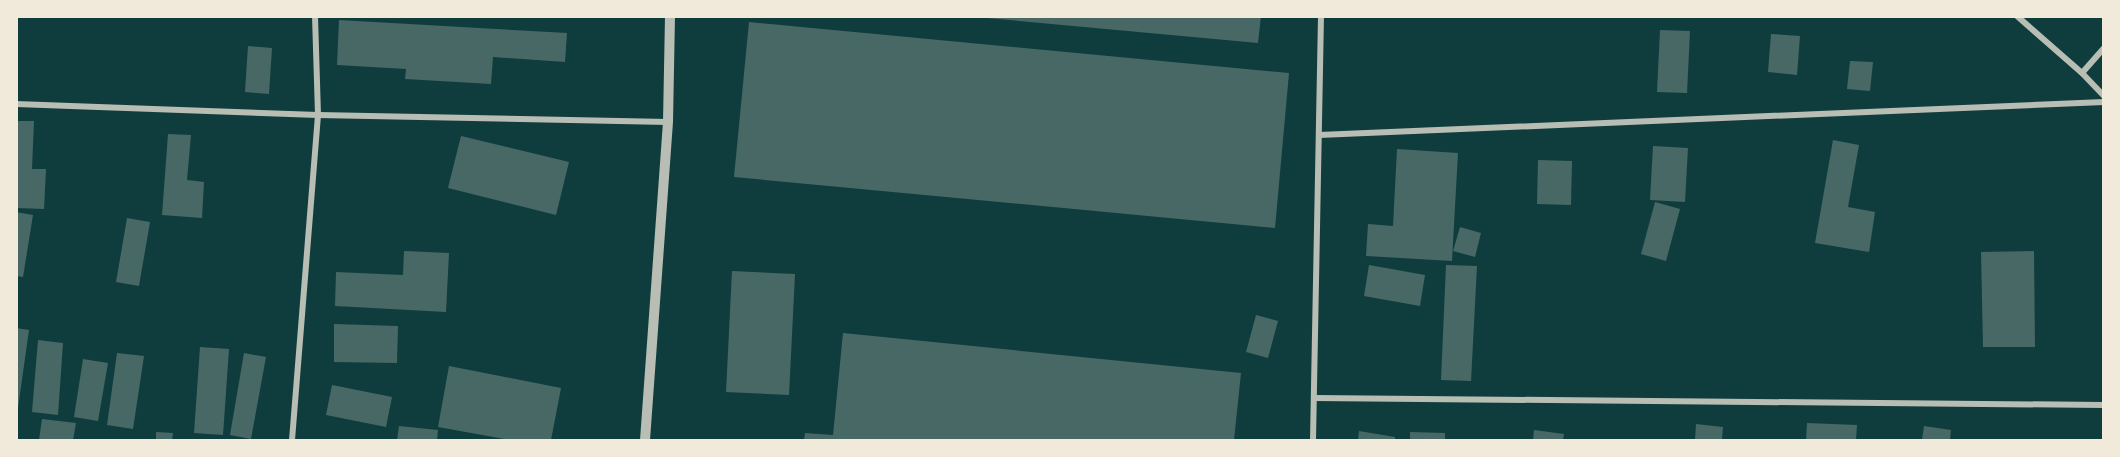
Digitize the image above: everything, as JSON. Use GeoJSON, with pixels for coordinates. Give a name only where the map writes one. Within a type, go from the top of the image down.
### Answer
{"type":"FeatureCollection","features":[{"type":"Feature","properties":{"kind":"street"},"geometry":{"type":"LineString","coordinates":[[292,441],[318,115],[315,16]]}},
{"type":"Feature","properties":{"kind":"street"},"geometry":{"type":"LineString","coordinates":[[645,441],[668,122],[670,16]]}},
{"type":"Feature","properties":{"kind":"street"},"geometry":{"type":"LineString","coordinates":[[1313,441],[1321,16]]}},
{"type":"Feature","properties":{"kind":"street"},"geometry":{"type":"LineString","coordinates":[[2018,16],[2082,73],[2103,96]]}},
{"type":"Feature","properties":{"kind":"street"},"geometry":{"type":"LineString","coordinates":[[2082,73],[2103,48]]}},
{"type":"Feature","properties":{"kind":"street"},"geometry":{"type":"LineString","coordinates":[[1319,135],[2103,102]]}},
{"type":"Feature","properties":{"kind":"street"},"geometry":{"type":"LineString","coordinates":[[16,104],[318,115],[668,122]]}},
{"type":"Feature","properties":{"kind":"street"},"geometry":{"type":"LineString","coordinates":[[1314,398],[2103,405]]}},
{"type":"Feature","properties":{"kind":"building"},"geometry":{"type":"Polygon","coordinates":[[[987,16],[1261,16],[1258,43],[987,18],[987,16]]]}},
{"type":"Feature","properties":{"kind":"building"},"geometry":{"type":"Polygon","coordinates":[[[339,20],[567,33],[565,62],[493,57],[491,84],[405,79],[406,69],[337,65],[339,20]]]}},
{"type":"Feature","properties":{"kind":"building"},"geometry":{"type":"Polygon","coordinates":[[[749,22],[1289,73],[1275,228],[734,177],[749,22]]]}},
{"type":"Feature","properties":{"kind":"building"},"geometry":{"type":"Polygon","coordinates":[[[1660,30],[1690,31],[1687,93],[1657,92],[1660,30]]]}},
{"type":"Feature","properties":{"kind":"building"},"geometry":{"type":"Polygon","coordinates":[[[1771,34],[1800,36],[1797,75],[1768,72],[1771,34]]]}},
{"type":"Feature","properties":{"kind":"building"},"geometry":{"type":"Polygon","coordinates":[[[248,46],[272,48],[269,94],[245,92],[248,46]]]}},
{"type":"Feature","properties":{"kind":"building"},"geometry":{"type":"Polygon","coordinates":[[[1850,61],[1873,62],[1870,91],[1847,89],[1850,61]]]}},
{"type":"Feature","properties":{"kind":"building"},"geometry":{"type":"Polygon","coordinates":[[[16,121],[34,121],[32,169],[46,169],[44,209],[16,208],[16,121]]]}},
{"type":"Feature","properties":{"kind":"building"},"geometry":{"type":"Polygon","coordinates":[[[168,134],[191,135],[187,180],[204,182],[202,218],[162,215],[168,134]]]}},
{"type":"Feature","properties":{"kind":"building"},"geometry":{"type":"Polygon","coordinates":[[[461,136],[569,162],[556,215],[448,188],[461,136]]]}},
{"type":"Feature","properties":{"kind":"building"},"geometry":{"type":"Polygon","coordinates":[[[1833,140],[1859,145],[1848,207],[1875,212],[1869,252],[1815,243],[1833,140]]]}},
{"type":"Feature","properties":{"kind":"building"},"geometry":{"type":"Polygon","coordinates":[[[1653,146],[1688,148],[1685,202],[1650,200],[1653,146]]]}},
{"type":"Feature","properties":{"kind":"building"},"geometry":{"type":"Polygon","coordinates":[[[1397,149],[1458,153],[1452,261],[1366,256],[1368,224],[1393,226],[1397,149]]]}},
{"type":"Feature","properties":{"kind":"building"},"geometry":{"type":"Polygon","coordinates":[[[1538,160],[1572,161],[1571,205],[1537,204],[1538,160]]]}},
{"type":"Feature","properties":{"kind":"building"},"geometry":{"type":"Polygon","coordinates":[[[1655,202],[1680,209],[1666,261],[1641,254],[1655,202]]]}},
{"type":"Feature","properties":{"kind":"building"},"geometry":{"type":"Polygon","coordinates":[[[16,212],[33,215],[23,277],[16,276],[16,212]]]}},
{"type":"Feature","properties":{"kind":"building"},"geometry":{"type":"Polygon","coordinates":[[[127,218],[150,222],[139,286],[116,282],[127,218]]]}},
{"type":"Feature","properties":{"kind":"building"},"geometry":{"type":"Polygon","coordinates":[[[1460,227],[1481,233],[1475,257],[1453,251],[1460,227]]]}},
{"type":"Feature","properties":{"kind":"building"},"geometry":{"type":"Polygon","coordinates":[[[404,251],[449,253],[446,312],[335,306],[336,272],[403,275],[404,251]]]}},
{"type":"Feature","properties":{"kind":"building"},"geometry":{"type":"Polygon","coordinates":[[[2034,251],[2035,347],[1983,347],[1981,252],[2034,251]]]}},
{"type":"Feature","properties":{"kind":"building"},"geometry":{"type":"Polygon","coordinates":[[[1369,265],[1425,275],[1420,306],[1364,296],[1369,265]]]}},
{"type":"Feature","properties":{"kind":"building"},"geometry":{"type":"Polygon","coordinates":[[[1446,265],[1477,266],[1471,381],[1441,380],[1446,265]]]}},
{"type":"Feature","properties":{"kind":"building"},"geometry":{"type":"Polygon","coordinates":[[[732,271],[795,274],[789,395],[726,392],[732,271]]]}},
{"type":"Feature","properties":{"kind":"building"},"geometry":{"type":"Polygon","coordinates":[[[1256,315],[1278,321],[1268,358],[1246,352],[1256,315]]]}},
{"type":"Feature","properties":{"kind":"building"},"geometry":{"type":"Polygon","coordinates":[[[334,324],[398,326],[397,363],[334,362],[334,324]]]}},
{"type":"Feature","properties":{"kind":"building"},"geometry":{"type":"Polygon","coordinates":[[[16,328],[29,330],[18,408],[16,408],[16,328]]]}},
{"type":"Feature","properties":{"kind":"building"},"geometry":{"type":"Polygon","coordinates":[[[843,333],[1241,373],[1234,440],[804,440],[805,433],[833,435],[843,333]]]}},
{"type":"Feature","properties":{"kind":"building"},"geometry":{"type":"Polygon","coordinates":[[[38,340],[63,343],[58,415],[32,412],[38,340]]]}},
{"type":"Feature","properties":{"kind":"building"},"geometry":{"type":"Polygon","coordinates":[[[200,347],[229,349],[223,435],[194,433],[200,347]]]}},
{"type":"Feature","properties":{"kind":"building"},"geometry":{"type":"Polygon","coordinates":[[[117,353],[144,356],[133,429],[107,425],[117,353]]]}},
{"type":"Feature","properties":{"kind":"building"},"geometry":{"type":"Polygon","coordinates":[[[244,353],[266,357],[251,439],[230,435],[244,353]]]}},
{"type":"Feature","properties":{"kind":"building"},"geometry":{"type":"Polygon","coordinates":[[[83,359],[108,363],[98,421],[74,417],[83,359]]]}},
{"type":"Feature","properties":{"kind":"building"},"geometry":{"type":"Polygon","coordinates":[[[449,366],[561,388],[551,440],[510,440],[438,427],[449,366]]]}},
{"type":"Feature","properties":{"kind":"building"},"geometry":{"type":"Polygon","coordinates":[[[332,385],[392,397],[386,427],[326,415],[332,385]]]}},
{"type":"Feature","properties":{"kind":"building"},"geometry":{"type":"Polygon","coordinates":[[[42,419],[76,423],[73,440],[39,440],[42,419]]]}},
{"type":"Feature","properties":{"kind":"building"},"geometry":{"type":"Polygon","coordinates":[[[1807,423],[1857,425],[1856,440],[1806,440],[1807,423]]]}},
{"type":"Feature","properties":{"kind":"building"},"geometry":{"type":"Polygon","coordinates":[[[1696,424],[1723,427],[1722,440],[1695,440],[1696,424]]]}},
{"type":"Feature","properties":{"kind":"building"},"geometry":{"type":"Polygon","coordinates":[[[399,426],[438,430],[437,440],[397,440],[399,426]]]}},
{"type":"Feature","properties":{"kind":"building"},"geometry":{"type":"Polygon","coordinates":[[[1924,426],[1951,430],[1950,440],[1922,440],[1924,426]]]}},
{"type":"Feature","properties":{"kind":"building"},"geometry":{"type":"Polygon","coordinates":[[[1534,430],[1564,434],[1563,440],[1533,440],[1534,430]]]}},
{"type":"Feature","properties":{"kind":"building"},"geometry":{"type":"Polygon","coordinates":[[[1359,431],[1395,437],[1395,440],[1358,440],[1359,431]]]}},
{"type":"Feature","properties":{"kind":"building"},"geometry":{"type":"Polygon","coordinates":[[[156,432],[173,433],[172,440],[156,440],[156,432]]]}},
{"type":"Feature","properties":{"kind":"building"},"geometry":{"type":"Polygon","coordinates":[[[1410,432],[1445,433],[1445,440],[1410,440],[1410,432]]]}}]}
